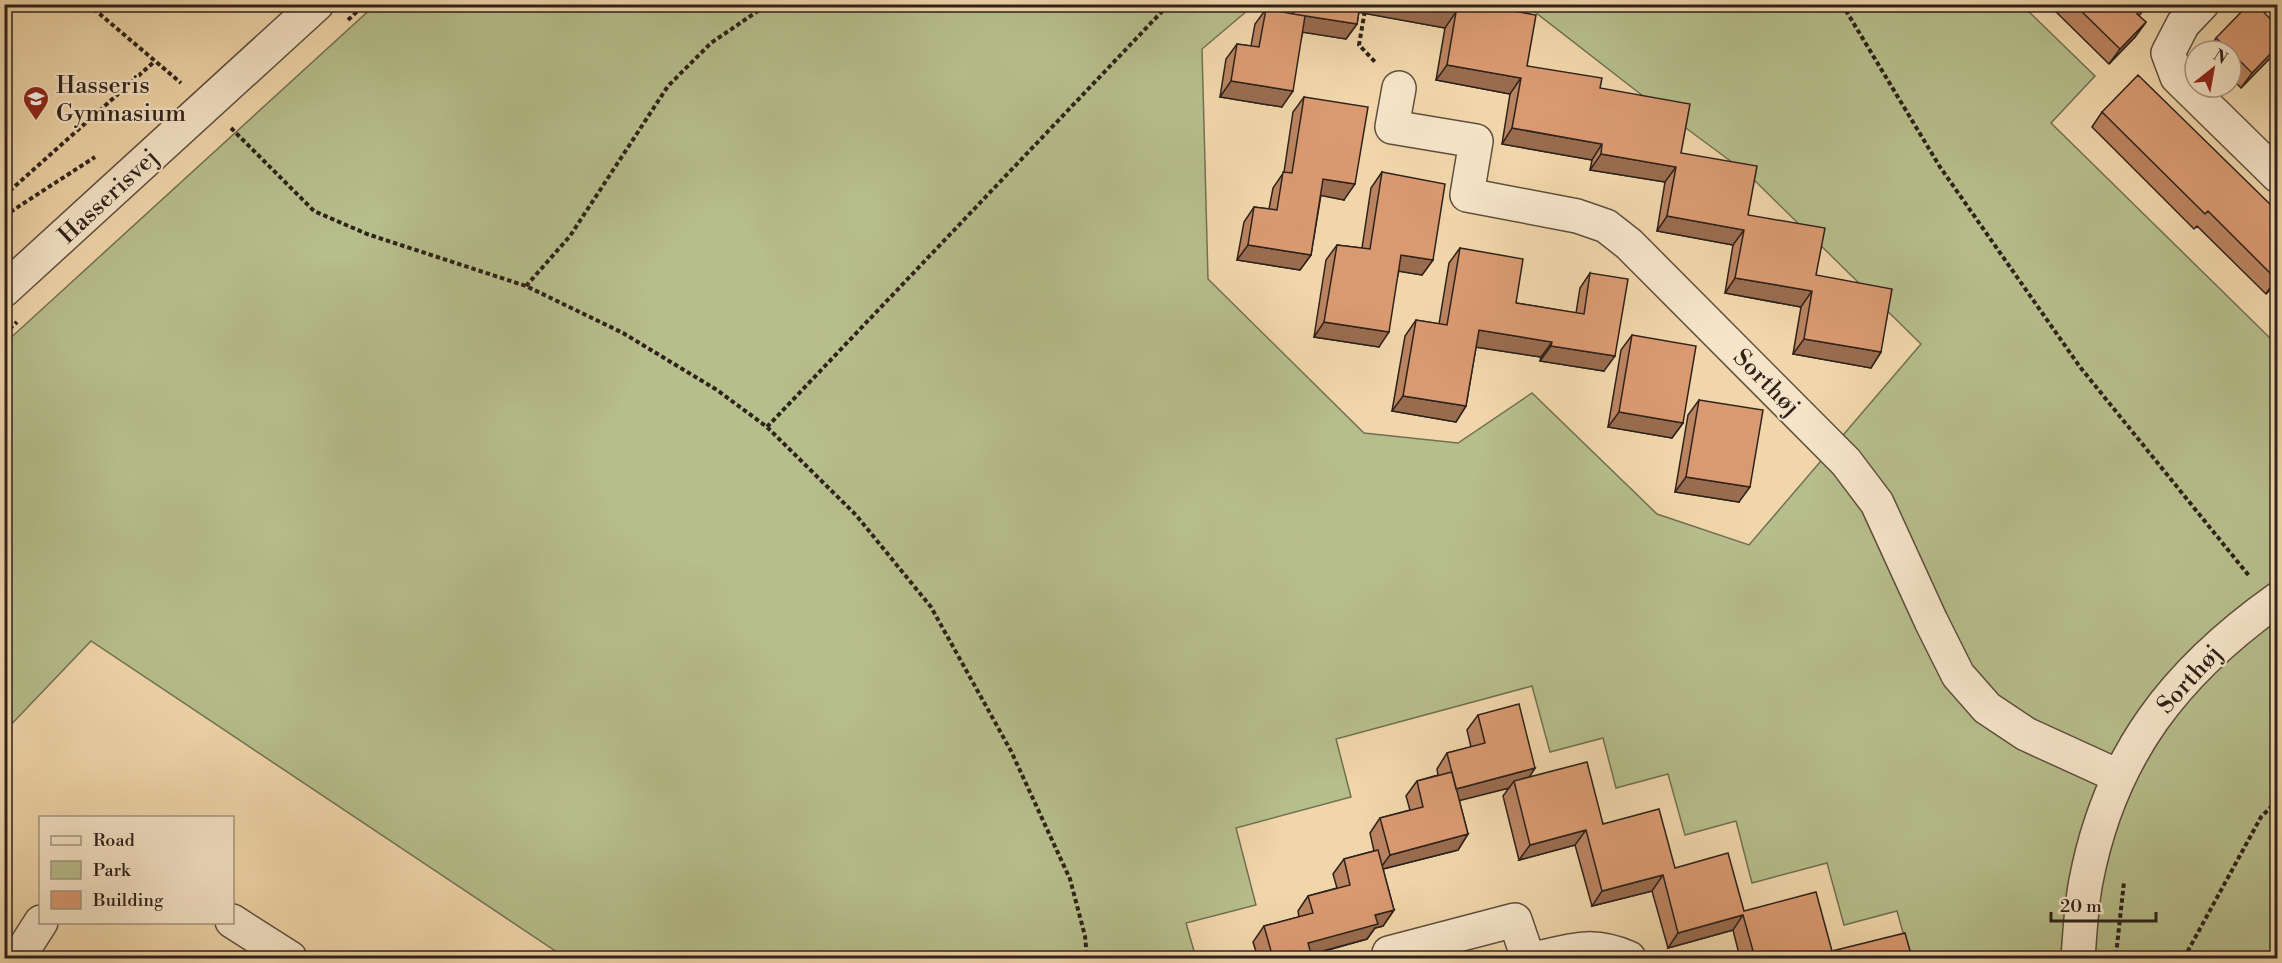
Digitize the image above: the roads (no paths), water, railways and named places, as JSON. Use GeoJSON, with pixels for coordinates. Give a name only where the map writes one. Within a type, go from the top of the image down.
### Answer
{"type":"FeatureCollection","features":[{"type":"Feature","properties":{"kind":"street","name":"Hasserisvej"},"geometry":{"type":"LineString","coordinates":[[4,290],[317,4]]}},
{"type":"Feature","properties":{"kind":"street"},"geometry":{"type":"LineString","coordinates":[[2202,4],[2183,24],[2168,53],[2177,77],[2277,176]]}},
{"type":"Feature","properties":{"kind":"street","name":"Sorthøj"},"geometry":{"type":"LineString","coordinates":[[1399,88],[1392,127],[1476,141],[1467,195],[1577,216],[1606,226],[1629,244],[1846,462],[1876,503],[1958,675],[1987,708],[2026,734],[2118,776]]}},
{"type":"Feature","properties":{"kind":"street","name":"Sorthøj"},"geometry":{"type":"LineString","coordinates":[[2078,958],[2086,882],[2102,819],[2118,776],[2137,743],[2173,691],[2211,651],[2274,601]]}},
{"type":"Feature","properties":{"kind":"street"},"geometry":{"type":"LineString","coordinates":[[1390,958],[1389,953],[1515,920],[1528,958]]}},
{"type":"Feature","properties":{"kind":"street"},"geometry":{"type":"LineString","coordinates":[[234,922],[290,958]]}},
{"type":"Feature","properties":{"kind":"street"},"geometry":{"type":"LineString","coordinates":[[18,958],[40,924]]}},
{"type":"Feature","properties":{"kind":"street"},"geometry":{"type":"LineString","coordinates":[[1538,958],[1587,947],[1613,951],[1629,958]]}},
{"type":"Feature","properties":{"kind":"place","name":"Hasseris Gymnasium"},"geometry":{"type":"Point","coordinates":[36,122]}}]}
